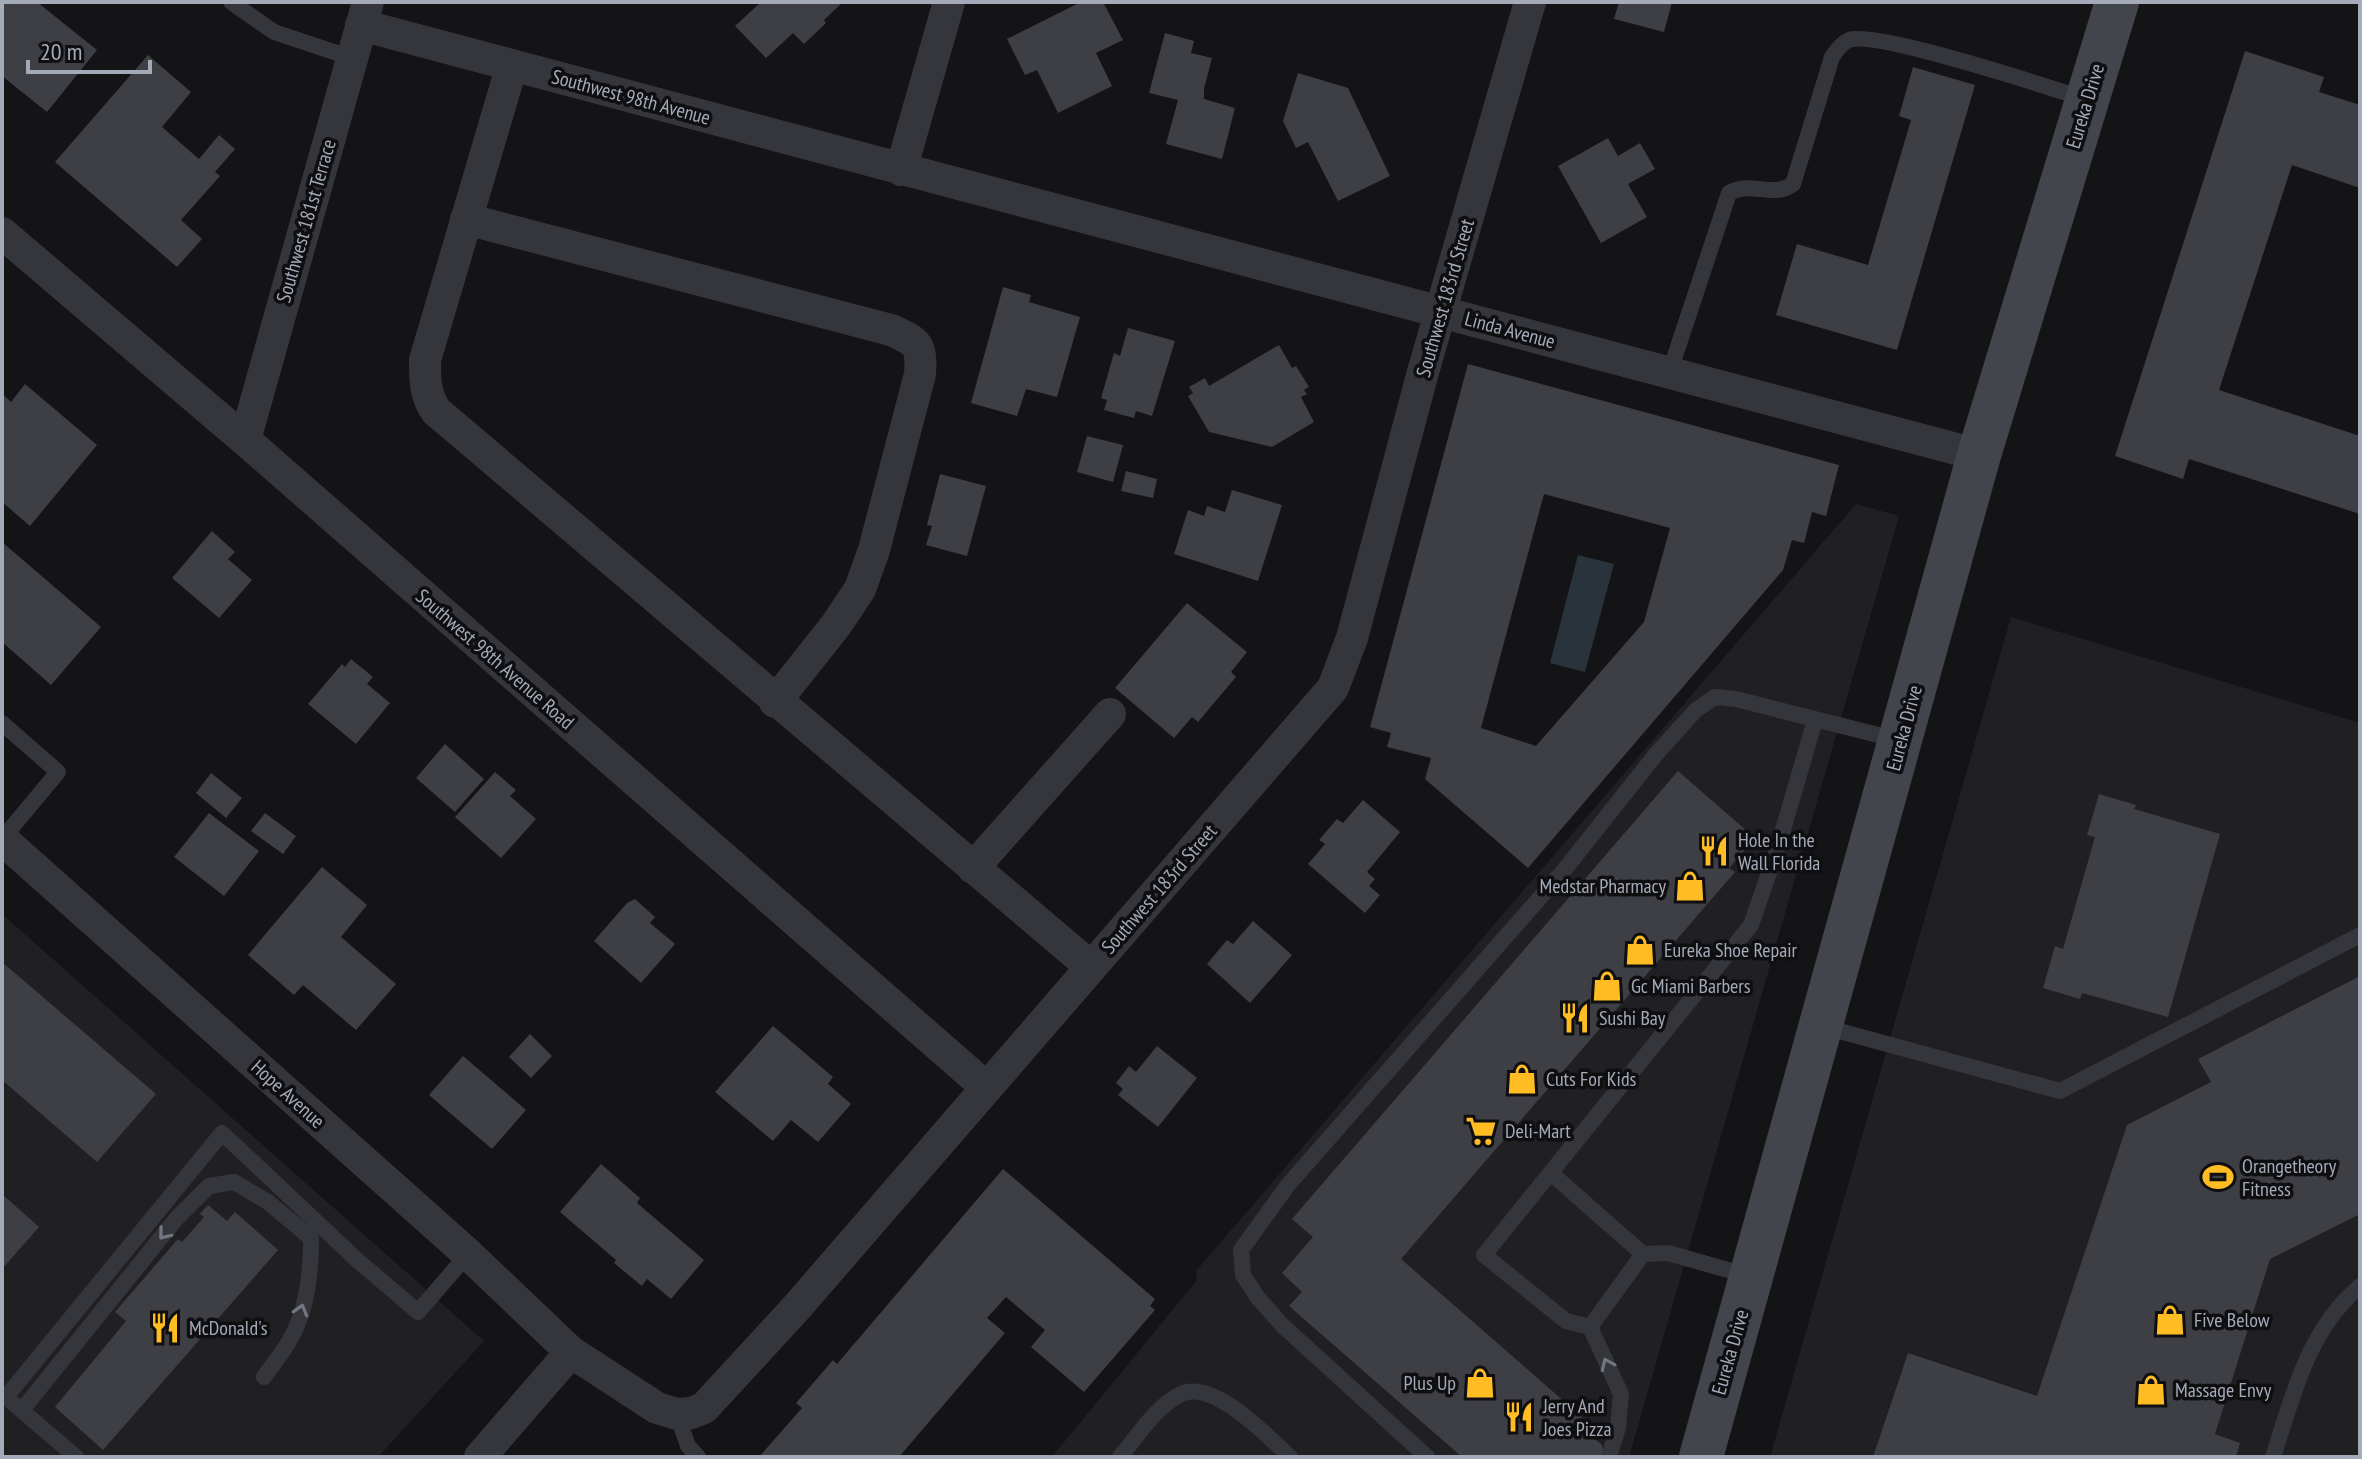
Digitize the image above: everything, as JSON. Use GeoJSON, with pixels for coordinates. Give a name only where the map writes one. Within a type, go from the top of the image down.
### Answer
{"type":"FeatureCollection","features":[{"type":"Feature","properties":{"kind":"main road","name":"Eureka Drive"},"geometry":{"type":"LineString","coordinates":[[1701,1457],[1979,455],[2117,2]]}},
{"type":"Feature","properties":{"kind":"street"},"geometry":{"type":"LineString","coordinates":[[901,170],[949,2]]}},
{"type":"Feature","properties":{"kind":"street","name":"Southwest 183rd Street"},"geometry":{"type":"LineString","coordinates":[[677,1414],[704,1408],[797,1307],[1333,688],[1352,638],[1441,311],[1530,2]]}},
{"type":"Feature","properties":{"kind":"street","name":"Southwest 181st Terrace"},"geometry":{"type":"LineString","coordinates":[[245,440],[364,13]]}},
{"type":"Feature","properties":{"kind":"street","name":"Southwest 98th Avenue"},"geometry":{"type":"LineString","coordinates":[[364,13],[512,65],[901,170]]}},
{"type":"Feature","properties":{"kind":"street"},"geometry":{"type":"LineString","coordinates":[[512,65],[425,360],[428,399],[436,411],[775,702],[1091,967]]}},
{"type":"Feature","properties":{"kind":"street","name":"Linda Avenue"},"geometry":{"type":"LineString","coordinates":[[901,170],[1979,455]]}},
{"type":"Feature","properties":{"kind":"street"},"geometry":{"type":"LineString","coordinates":[[466,219],[891,330],[912,340],[921,353],[920,374],[890,491],[860,589],[836,625],[775,702]]}},
{"type":"Feature","properties":{"kind":"street","name":"Southwest 98th Avenue Road"},"geometry":{"type":"LineString","coordinates":[[2,234],[245,440],[987,1088]]}},
{"type":"Feature","properties":{"kind":"street"},"geometry":{"type":"LineString","coordinates":[[973,868],[1110,714]]}},
{"type":"Feature","properties":{"kind":"street","name":"Hope Avenue"},"geometry":{"type":"LineString","coordinates":[[2,839],[468,1254],[571,1352]]}},
{"type":"Feature","properties":{"kind":"street"},"geometry":{"type":"LineString","coordinates":[[480,1457],[571,1352],[657,1408],[677,1414]]}},
{"type":"Feature","properties":{"kind":"lane"},"geometry":{"type":"LineString","coordinates":[[231,2],[274,32],[352,58]]}},
{"type":"Feature","properties":{"kind":"lane"},"geometry":{"type":"LineString","coordinates":[[1669,374],[1722,205],[1729,193],[1738,187],[1785,190],[1793,184],[1832,57],[1850,39],[1927,52],[2087,100]]}},
{"type":"Feature","properties":{"kind":"lane"},"geometry":{"type":"LineString","coordinates":[[1427,1457],[1282,1325],[1243,1275],[1241,1250],[1288,1185],[1565,869],[1657,753],[1696,710],[1715,697],[1736,699],[1900,741]]}},
{"type":"Feature","properties":{"kind":"lane"},"geometry":{"type":"LineString","coordinates":[[1590,1327],[1566,1321],[1484,1255],[1751,925],[1778,847],[1815,720]]}},
{"type":"Feature","properties":{"kind":"lane"},"geometry":{"type":"LineString","coordinates":[[2,723],[58,772],[2,839]]}},
{"type":"Feature","properties":{"kind":"lane"},"geometry":{"type":"LineString","coordinates":[[1820,1026],[2060,1091],[2360,935]]}},
{"type":"Feature","properties":{"kind":"lane"},"geometry":{"type":"LineString","coordinates":[[76,1457],[6,1397],[222,1133],[356,1259],[418,1312],[468,1254]]}},
{"type":"Feature","properties":{"kind":"lane"},"geometry":{"type":"LineString","coordinates":[[1552,1174],[1643,1254],[1668,1253],[1751,1277]]}},
{"type":"Feature","properties":{"kind":"lane"},"geometry":{"type":"LineString","coordinates":[[22,1410],[176,1219],[209,1186],[234,1182],[268,1202],[311,1238],[311,1271],[301,1312],[292,1337],[264,1377]]}},
{"type":"Feature","properties":{"kind":"lane"},"geometry":{"type":"LineString","coordinates":[[1590,1327],[1643,1254]]}},
{"type":"Feature","properties":{"kind":"lane"},"geometry":{"type":"LineString","coordinates":[[2273,1457],[2312,1346],[2328,1320],[2360,1286]]}},
{"type":"Feature","properties":{"kind":"lane"},"geometry":{"type":"LineString","coordinates":[[1590,1327],[1621,1394],[1618,1428],[1609,1457]]}},
{"type":"Feature","properties":{"kind":"lane"},"geometry":{"type":"LineString","coordinates":[[1120,1457],[1163,1407],[1191,1391],[1220,1400],[1245,1416],[1290,1457]]}},
{"type":"Feature","properties":{"kind":"lane"},"geometry":{"type":"LineString","coordinates":[[677,1414],[688,1446],[698,1457]]}},
{"type":"Feature","properties":{"kind":"shaded area"},"geometry":{"type":"Polygon","coordinates":[[[1856,504],[1899,516],[1629,1457],[1052,1457],[1197,1280],[1196,1271],[1856,504]]]}},
{"type":"Feature","properties":{"kind":"shaded area"},"geometry":{"type":"Polygon","coordinates":[[[1578,555],[1614,564],[1585,672],[1550,663],[1578,555]]]}},
{"type":"Feature","properties":{"kind":"shaded area"},"geometry":{"type":"Polygon","coordinates":[[[2011,617],[2360,723],[2360,1457],[1770,1457],[2011,617]]]}},
{"type":"Feature","properties":{"kind":"shaded area"},"geometry":{"type":"Polygon","coordinates":[[[2,914],[484,1341],[378,1457],[2,1457],[2,914]]]}},
{"type":"Feature","properties":{"kind":"building"},"geometry":{"type":"Polygon","coordinates":[[[2,2],[37,2],[97,50],[47,112],[2,76],[2,2]]]}},
{"type":"Feature","properties":{"kind":"building"},"geometry":{"type":"Polygon","coordinates":[[[761,2],[843,2],[804,44],[793,33],[766,58],[735,26],[761,2]]]}},
{"type":"Feature","properties":{"kind":"building"},"geometry":{"type":"Polygon","coordinates":[[[1081,2],[1103,2],[1123,40],[1096,53],[1112,86],[1058,113],[1037,70],[1025,75],[1007,39],[1081,2]]]}},
{"type":"Feature","properties":{"kind":"building"},"geometry":{"type":"Polygon","coordinates":[[[1619,2],[1672,2],[1664,32],[1614,19],[1619,2]]]}},
{"type":"Feature","properties":{"kind":"building"},"geometry":{"type":"Polygon","coordinates":[[[1165,33],[1194,41],[1191,53],[1212,58],[1204,99],[1235,108],[1222,159],[1166,144],[1178,100],[1149,93],[1165,33]]]}},
{"type":"Feature","properties":{"kind":"building"},"geometry":{"type":"Polygon","coordinates":[[[2245,51],[2324,77],[2319,92],[2360,105],[2360,188],[2292,165],[2219,390],[2360,436],[2360,514],[2189,459],[2183,479],[2115,456],[2245,51]]]}},
{"type":"Feature","properties":{"kind":"building"},"geometry":{"type":"Polygon","coordinates":[[[148,55],[191,92],[162,127],[199,159],[219,135],[235,149],[215,172],[220,176],[181,220],[202,239],[177,267],[55,162],[148,55]]]}},
{"type":"Feature","properties":{"kind":"building"},"geometry":{"type":"Polygon","coordinates":[[[1913,67],[1975,85],[1897,350],[1776,315],[1797,244],[1868,265],[1911,120],[1899,116],[1913,67]]]}},
{"type":"Feature","properties":{"kind":"building"},"geometry":{"type":"Polygon","coordinates":[[[1298,73],[1348,88],[1390,176],[1338,201],[1308,142],[1296,148],[1283,121],[1298,73]]]}},
{"type":"Feature","properties":{"kind":"building"},"geometry":{"type":"Polygon","coordinates":[[[1608,138],[1618,156],[1640,143],[1655,169],[1628,184],[1647,217],[1601,243],[1558,166],[1608,138]]]}},
{"type":"Feature","properties":{"kind":"building"},"geometry":{"type":"Polygon","coordinates":[[[1003,287],[1031,295],[1029,302],[1080,317],[1057,397],[1026,389],[1017,416],[971,403],[1003,287]]]}},
{"type":"Feature","properties":{"kind":"building"},"geometry":{"type":"Polygon","coordinates":[[[1128,328],[1175,341],[1152,416],[1136,411],[1134,418],[1104,410],[1107,400],[1101,398],[1114,353],[1120,356],[1128,328]]]}},
{"type":"Feature","properties":{"kind":"building"},"geometry":{"type":"Polygon","coordinates":[[[1279,345],[1292,368],[1296,366],[1309,387],[1304,390],[1307,394],[1301,397],[1314,422],[1272,447],[1209,432],[1188,396],[1193,393],[1189,387],[1205,378],[1209,386],[1279,345]]]}},
{"type":"Feature","properties":{"kind":"building"},"geometry":{"type":"Polygon","coordinates":[[[1468,364],[1839,465],[1826,516],[1812,512],[1804,543],[1792,540],[1783,570],[1528,868],[1425,779],[1431,758],[1387,747],[1391,733],[1370,727],[1468,364]],[[1544,494],[1481,728],[1536,746],[1644,622],[1670,528],[1544,494]]]}},
{"type":"Feature","properties":{"kind":"building"},"geometry":{"type":"Polygon","coordinates":[[[25,384],[97,445],[30,526],[2,502],[2,394],[11,402],[25,384]]]}},
{"type":"Feature","properties":{"kind":"building"},"geometry":{"type":"Polygon","coordinates":[[[1087,436],[1123,445],[1113,482],[1077,472],[1087,436]]]}},
{"type":"Feature","properties":{"kind":"building"},"geometry":{"type":"Polygon","coordinates":[[[1126,471],[1157,479],[1153,498],[1121,491],[1126,471]]]}},
{"type":"Feature","properties":{"kind":"building"},"geometry":{"type":"Polygon","coordinates":[[[940,474],[986,486],[967,556],[926,545],[932,526],[927,525],[940,474]]]}},
{"type":"Feature","properties":{"kind":"building"},"geometry":{"type":"Polygon","coordinates":[[[1232,490],[1282,505],[1258,581],[1174,554],[1188,510],[1204,516],[1207,506],[1225,512],[1232,490]]]}},
{"type":"Feature","properties":{"kind":"building"},"geometry":{"type":"Polygon","coordinates":[[[212,531],[235,552],[228,559],[252,580],[219,618],[172,578],[212,531]]]}},
{"type":"Feature","properties":{"kind":"building"},"geometry":{"type":"Polygon","coordinates":[[[2,542],[101,627],[51,685],[2,642],[2,542]]]}},
{"type":"Feature","properties":{"kind":"building"},"geometry":{"type":"Polygon","coordinates":[[[1187,603],[1247,652],[1231,672],[1236,677],[1198,722],[1192,717],[1174,738],[1115,688],[1187,603]]]}},
{"type":"Feature","properties":{"kind":"building"},"geometry":{"type":"Polygon","coordinates":[[[351,659],[373,677],[367,684],[390,703],[356,744],[308,704],[342,664],[345,667],[351,659]]]}},
{"type":"Feature","properties":{"kind":"building"},"geometry":{"type":"Polygon","coordinates":[[[445,744],[484,779],[455,812],[416,778],[445,744]]]}},
{"type":"Feature","properties":{"kind":"building"},"geometry":{"type":"Polygon","coordinates":[[[1678,771],[1748,832],[1749,845],[1729,868],[1735,872],[1401,1259],[1582,1417],[1576,1423],[1602,1445],[1604,1455],[1462,1457],[1289,1306],[1302,1292],[1282,1273],[1313,1237],[1292,1219],[1678,771]]]}},
{"type":"Feature","properties":{"kind":"building"},"geometry":{"type":"Polygon","coordinates":[[[495,772],[516,790],[510,796],[536,819],[501,858],[455,817],[495,772]]]}},
{"type":"Feature","properties":{"kind":"building"},"geometry":{"type":"Polygon","coordinates":[[[211,773],[242,798],[226,818],[196,793],[211,773]]]}},
{"type":"Feature","properties":{"kind":"building"},"geometry":{"type":"Polygon","coordinates":[[[2099,794],[2136,805],[2134,809],[2220,834],[2168,1017],[2082,993],[2080,999],[2043,988],[2055,946],[2063,949],[2095,837],[2087,835],[2099,794]]]}},
{"type":"Feature","properties":{"kind":"building"},"geometry":{"type":"Polygon","coordinates":[[[1363,800],[1400,832],[1367,872],[1375,879],[1369,886],[1380,895],[1365,913],[1308,864],[1325,844],[1319,840],[1337,819],[1343,823],[1363,800]]]}},
{"type":"Feature","properties":{"kind":"building"},"geometry":{"type":"Polygon","coordinates":[[[209,813],[259,851],[224,896],[174,857],[209,813]]]}},
{"type":"Feature","properties":{"kind":"building"},"geometry":{"type":"Polygon","coordinates":[[[265,813],[296,836],[283,854],[251,831],[265,813]]]}},
{"type":"Feature","properties":{"kind":"building"},"geometry":{"type":"Polygon","coordinates":[[[322,867],[367,905],[341,937],[396,984],[356,1030],[303,985],[294,995],[248,955],[322,867]]]}},
{"type":"Feature","properties":{"kind":"building"},"geometry":{"type":"Polygon","coordinates":[[[635,899],[655,917],[650,923],[675,944],[641,983],[594,941],[627,903],[635,899]]]}},
{"type":"Feature","properties":{"kind":"building"},"geometry":{"type":"Polygon","coordinates":[[[1253,921],[1292,955],[1250,1003],[1207,964],[1227,940],[1233,944],[1253,921]]]}},
{"type":"Feature","properties":{"kind":"building"},"geometry":{"type":"Polygon","coordinates":[[[2,962],[156,1094],[97,1162],[2,1080],[2,962]]]}},
{"type":"Feature","properties":{"kind":"building"},"geometry":{"type":"Polygon","coordinates":[[[2360,976],[2360,1214],[2270,1259],[2215,1434],[2240,1443],[2236,1457],[1873,1457],[1908,1353],[2037,1396],[2127,1125],[2211,1082],[2198,1059],[2360,976]]]}},
{"type":"Feature","properties":{"kind":"building"},"geometry":{"type":"Polygon","coordinates":[[[773,1026],[833,1077],[828,1084],[851,1104],[818,1142],[791,1120],[773,1141],[715,1092],[773,1026]]]}},
{"type":"Feature","properties":{"kind":"building"},"geometry":{"type":"Polygon","coordinates":[[[530,1034],[552,1056],[531,1078],[509,1057],[530,1034]]]}},
{"type":"Feature","properties":{"kind":"building"},"geometry":{"type":"Polygon","coordinates":[[[1157,1046],[1197,1078],[1158,1127],[1118,1095],[1123,1089],[1116,1083],[1129,1066],[1136,1072],[1157,1046]]]}},
{"type":"Feature","properties":{"kind":"building"},"geometry":{"type":"Polygon","coordinates":[[[463,1056],[526,1110],[492,1149],[429,1095],[463,1056]]]}},
{"type":"Feature","properties":{"kind":"building"},"geometry":{"type":"Polygon","coordinates":[[[601,1164],[640,1198],[637,1203],[704,1260],[671,1299],[647,1279],[642,1286],[560,1212],[601,1164]]]}},
{"type":"Feature","properties":{"kind":"building"},"geometry":{"type":"Polygon","coordinates":[[[1003,1169],[1155,1299],[1150,1306],[1155,1310],[1084,1392],[1031,1347],[1045,1330],[1006,1297],[987,1318],[1005,1333],[899,1457],[759,1457],[802,1408],[796,1403],[833,1360],[837,1364],[1003,1169]]]}},
{"type":"Feature","properties":{"kind":"building"},"geometry":{"type":"Polygon","coordinates":[[[2,1194],[39,1227],[2,1269],[2,1194]]]}},
{"type":"Feature","properties":{"kind":"building","name":"McDonald's"},"geometry":{"type":"Polygon","coordinates":[[[208,1205],[227,1221],[235,1212],[278,1250],[103,1450],[55,1407],[126,1321],[115,1312],[178,1239],[182,1242],[204,1217],[200,1214],[208,1205]]]}},
{"type":"Feature","properties":{"kind":"place","name":"Hole In the Wall Florida"},"geometry":{"type":"Point","coordinates":[1714,851]}},
{"type":"Feature","properties":{"kind":"place","name":"Medstar Pharmacy"},"geometry":{"type":"Point","coordinates":[1690,886]}},
{"type":"Feature","properties":{"kind":"place","name":"Eureka Shoe Repair"},"geometry":{"type":"Point","coordinates":[1640,950]}},
{"type":"Feature","properties":{"kind":"place","name":"Gc Miami Barbers"},"geometry":{"type":"Point","coordinates":[1607,986]}},
{"type":"Feature","properties":{"kind":"place","name":"Sushi Bay"},"geometry":{"type":"Point","coordinates":[1575,1018]}},
{"type":"Feature","properties":{"kind":"place","name":"Cuts For Kids"},"geometry":{"type":"Point","coordinates":[1522,1079]}},
{"type":"Feature","properties":{"kind":"place","name":"Deli-Mart"},"geometry":{"type":"Point","coordinates":[1481,1131]}},
{"type":"Feature","properties":{"kind":"place","name":"Orangetheory Fitness"},"geometry":{"type":"Point","coordinates":[2218,1177]}},
{"type":"Feature","properties":{"kind":"place","name":"Five Below"},"geometry":{"type":"Point","coordinates":[2170,1320]}},
{"type":"Feature","properties":{"kind":"place","name":"McDonald's"},"geometry":{"type":"Point","coordinates":[165,1328]}},
{"type":"Feature","properties":{"kind":"place","name":"Plus Up"},"geometry":{"type":"Point","coordinates":[1480,1383]}},
{"type":"Feature","properties":{"kind":"place","name":"Massage Envy"},"geometry":{"type":"Point","coordinates":[2151,1390]}},
{"type":"Feature","properties":{"kind":"place","name":"Jerry And Joes Pizza"},"geometry":{"type":"Point","coordinates":[1519,1417]}}]}
